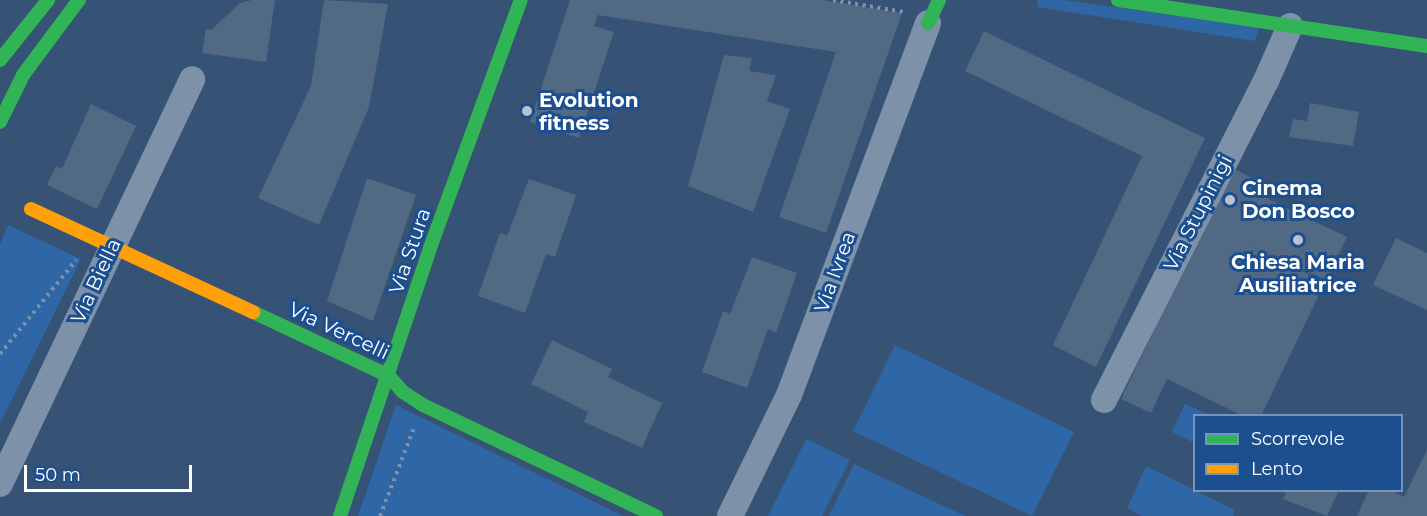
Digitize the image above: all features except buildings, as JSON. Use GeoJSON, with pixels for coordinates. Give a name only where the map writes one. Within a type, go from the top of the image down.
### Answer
{"type":"FeatureCollection","features":[{"type":"Feature","properties":{"kind":"main road"},"geometry":{"type":"LineString","coordinates":[[0,60],[48,0]]}},
{"type":"Feature","properties":{"kind":"main road"},"geometry":{"type":"LineString","coordinates":[[0,123],[23,75],[79,0]]}},
{"type":"Feature","properties":{"kind":"main road","name":"Via Stura"},"geometry":{"type":"LineString","coordinates":[[340,516],[389,376],[430,248],[521,0]]}},
{"type":"Feature","properties":{"kind":"main road"},"geometry":{"type":"LineString","coordinates":[[928,23],[939,0]]}},
{"type":"Feature","properties":{"kind":"main road"},"geometry":{"type":"LineString","coordinates":[[1118,0],[1427,46]]}},
{"type":"Feature","properties":{"kind":"main road","name":"Via Vercelli"},"geometry":{"type":"LineString","coordinates":[[31,209],[389,376],[403,392],[423,405],[656,516]]}},
{"type":"Feature","properties":{"kind":"street","name":"Via Ivrea"},"geometry":{"type":"LineString","coordinates":[[730,516],[789,395],[928,23]]}},
{"type":"Feature","properties":{"kind":"street","name":"Via Stupinigi"},"geometry":{"type":"LineString","coordinates":[[1104,400],[1266,81],[1290,26]]}},
{"type":"Feature","properties":{"kind":"street"},"geometry":{"type":"LineString","coordinates":[[1364,35],[1427,59]]}},
{"type":"Feature","properties":{"kind":"street","name":"Via Biella"},"geometry":{"type":"LineString","coordinates":[[0,484],[192,79]]}},
{"type":"Feature","properties":{"kind":"path"},"geometry":{"type":"LineString","coordinates":[[833,0],[907,12],[928,23]]}},
{"type":"Feature","properties":{"kind":"path"},"geometry":{"type":"LineString","coordinates":[[0,354],[64,271],[73,266],[88,235]]}},
{"type":"Feature","properties":{"kind":"path"},"geometry":{"type":"LineString","coordinates":[[380,516],[423,405]]}},
{"type":"Feature","properties":{"kind":"shaded area"},"geometry":{"type":"Polygon","coordinates":[[[1037,0],[1064,0],[1259,28],[1255,41],[1037,7],[1037,0]]]}},
{"type":"Feature","properties":{"kind":"shaded area"},"geometry":{"type":"Polygon","coordinates":[[[8,225],[81,259],[0,424],[0,244],[8,225]]]}},
{"type":"Feature","properties":{"kind":"shaded area"},"geometry":{"type":"Polygon","coordinates":[[[895,345],[1074,432],[1032,516],[853,431],[895,345]]]}},
{"type":"Feature","properties":{"kind":"shaded area"},"geometry":{"type":"Polygon","coordinates":[[[1185,404],[1208,414],[1193,414],[1193,442],[1172,432],[1185,404]]]}},
{"type":"Feature","properties":{"kind":"shaded area"},"geometry":{"type":"Polygon","coordinates":[[[396,405],[623,516],[358,516],[396,405]]]}},
{"type":"Feature","properties":{"kind":"shaded area"},"geometry":{"type":"Polygon","coordinates":[[[806,439],[850,460],[822,516],[768,516],[806,439]]]}},
{"type":"Feature","properties":{"kind":"shaded area"},"geometry":{"type":"Polygon","coordinates":[[[854,464],[965,516],[829,516],[854,464]]]}},
{"type":"Feature","properties":{"kind":"shaded area"},"geometry":{"type":"Polygon","coordinates":[[[1146,466],[1193,489],[1193,492],[1199,492],[1235,510],[1233,516],[1142,516],[1127,508],[1146,466]]]}},
{"type":"Feature","properties":{"kind":"traffic: fast"},"geometry":{"type":"LineString","coordinates":[[0,60],[48,0]]}},
{"type":"Feature","properties":{"kind":"traffic: fast"},"geometry":{"type":"LineString","coordinates":[[0,122],[23,75],[79,0]]}},
{"type":"Feature","properties":{"kind":"traffic: fast"},"geometry":{"type":"LineString","coordinates":[[340,516],[430,248],[521,0]]}},
{"type":"Feature","properties":{"kind":"traffic: fast"},"geometry":{"type":"LineString","coordinates":[[928,23],[939,0]]}},
{"type":"Feature","properties":{"kind":"traffic: fast"},"geometry":{"type":"LineString","coordinates":[[1118,0],[1427,46]]}},
{"type":"Feature","properties":{"kind":"traffic: fast"},"geometry":{"type":"LineString","coordinates":[[253,312],[389,376],[403,392],[423,405],[656,516]]}},
{"type":"Feature","properties":{"kind":"traffic: slow"},"geometry":{"type":"LineString","coordinates":[[31,209],[253,312]]}},
{"type":"Feature","properties":{"kind":"place","name":"Evolution fitness"},"geometry":{"type":"Point","coordinates":[527,111]}},
{"type":"Feature","properties":{"kind":"place","name":"Cinema Don Bosco"},"geometry":{"type":"Point","coordinates":[1230,200]}},
{"type":"Feature","properties":{"kind":"place","name":"Chiesa Maria Ausiliatrice"},"geometry":{"type":"Point","coordinates":[1298,240]}}]}
